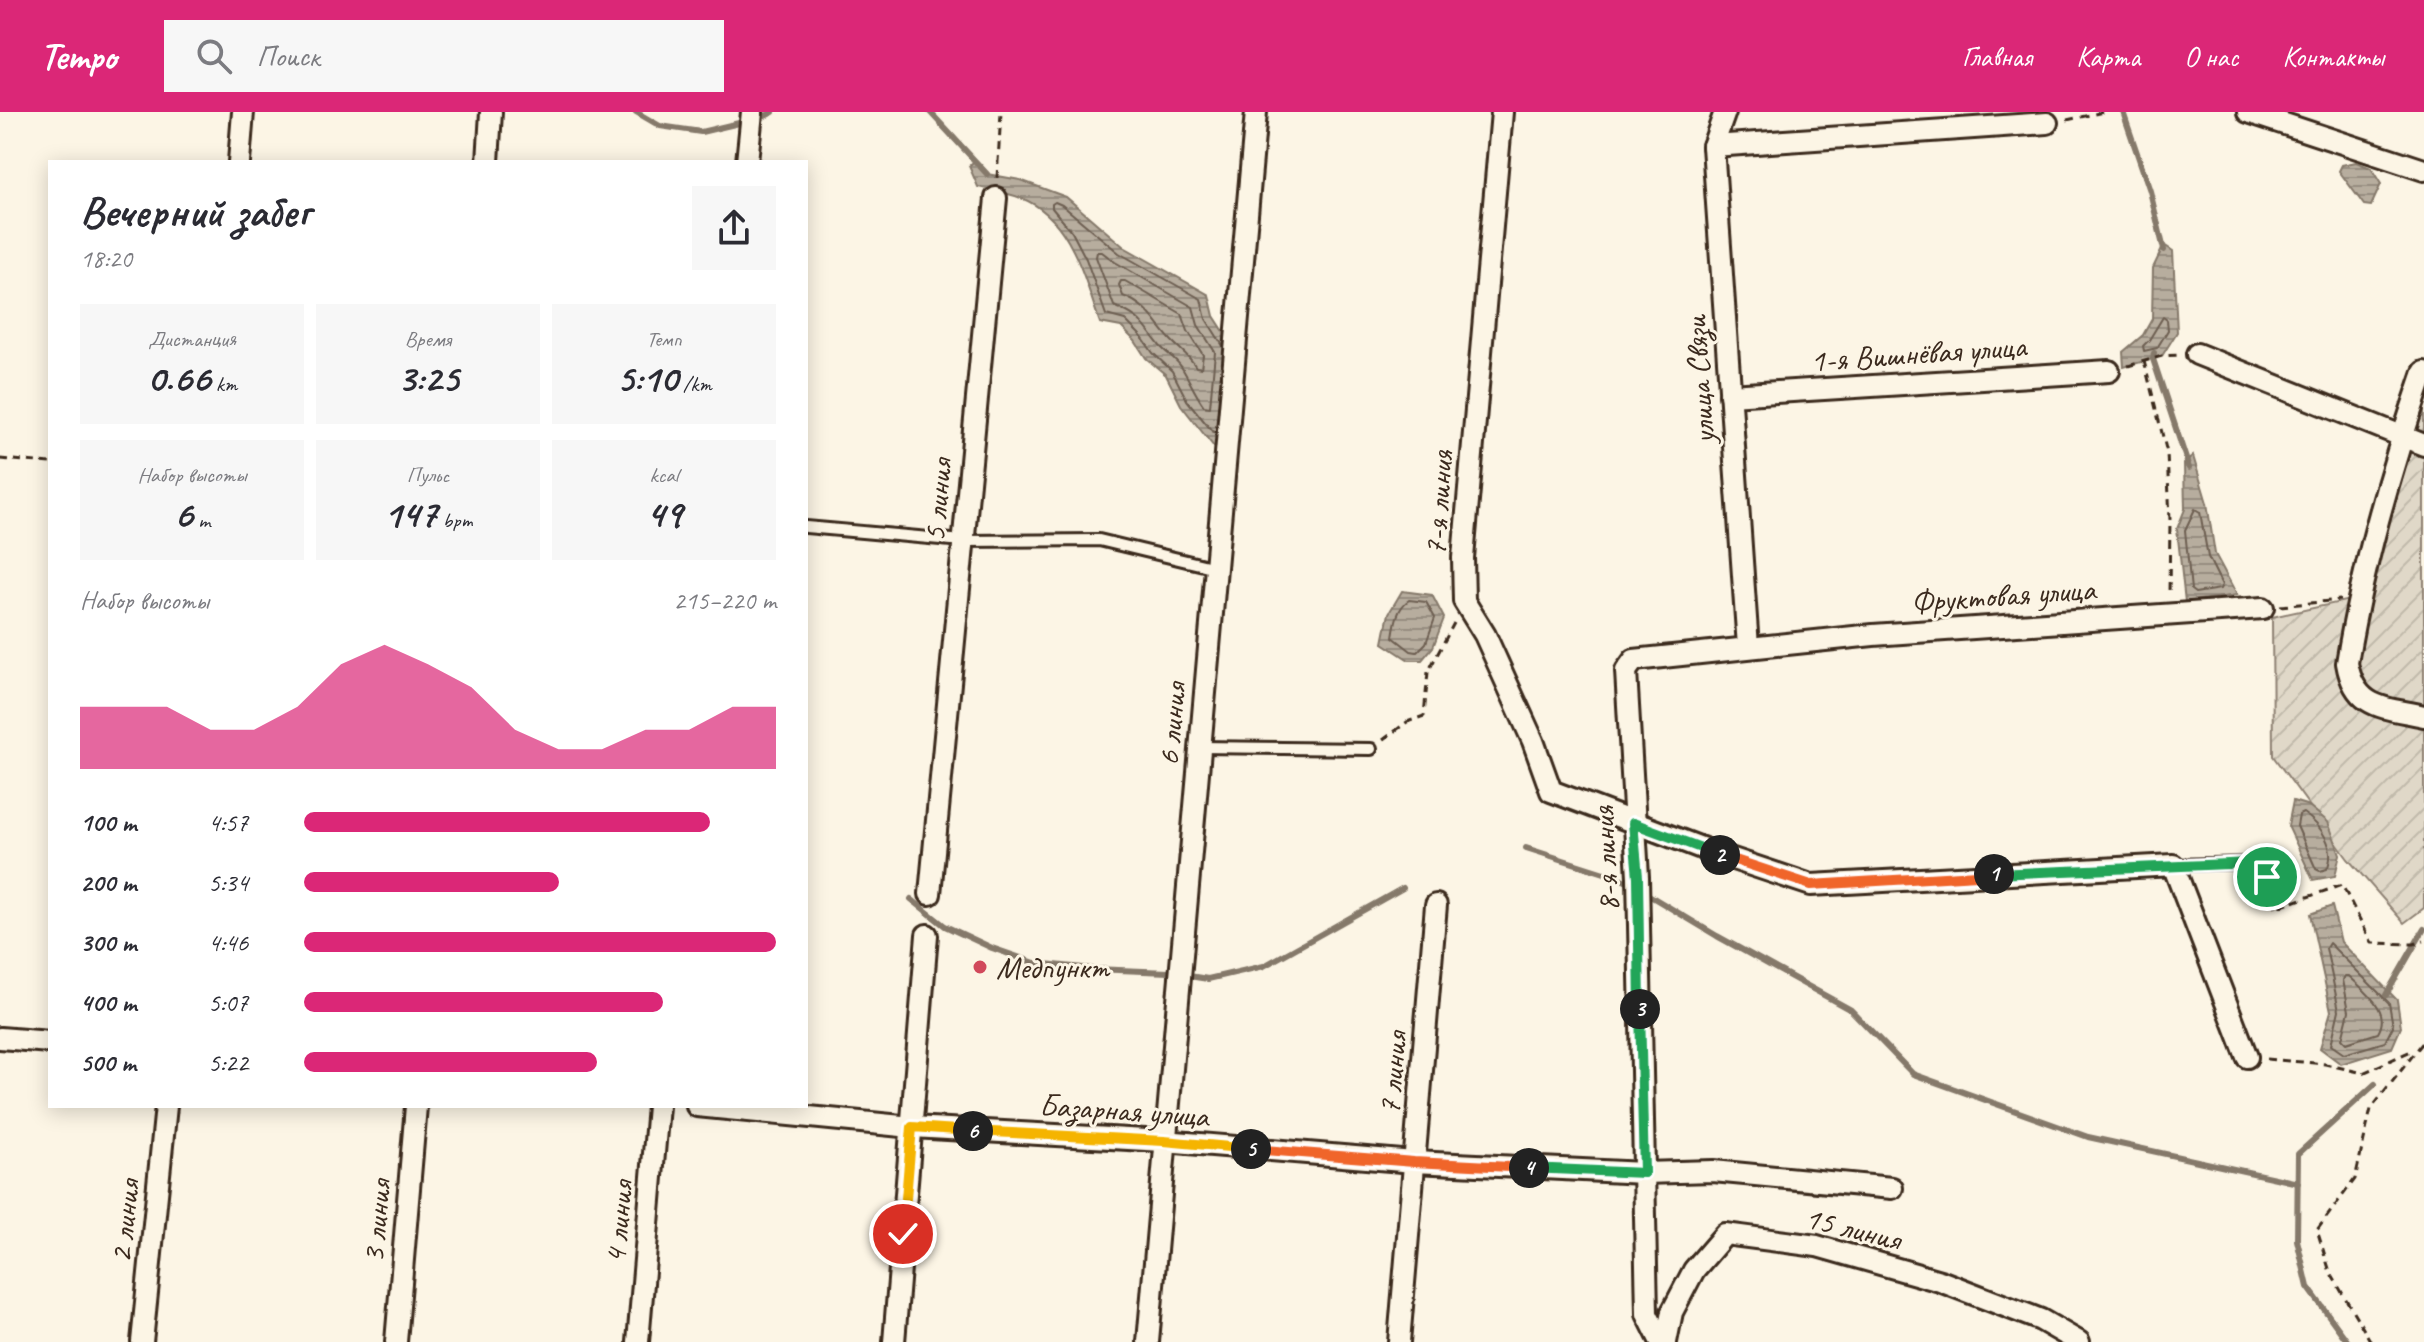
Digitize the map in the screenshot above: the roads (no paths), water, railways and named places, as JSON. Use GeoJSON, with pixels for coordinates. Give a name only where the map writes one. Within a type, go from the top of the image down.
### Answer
{"type":"FeatureCollection","features":[{"type":"Feature","properties":{"kind":"street"},"geometry":{"type":"LineString","coordinates":[[239,160],[243,112]]}},
{"type":"Feature","properties":{"kind":"street"},"geometry":{"type":"LineString","coordinates":[[488,160],[491,112]]}},
{"type":"Feature","properties":{"kind":"street"},"geometry":{"type":"LineString","coordinates":[[747,160],[752,112]]}},
{"type":"Feature","properties":{"kind":"street","name":"6 линия"},"geometry":{"type":"LineString","coordinates":[[1148,1342],[1256,112]]}},
{"type":"Feature","properties":{"kind":"street","name":"7-я линия"},"geometry":{"type":"LineString","coordinates":[[1502,112],[1463,558],[1464,601],[1485,635],[1533,741],[1551,791],[1712,852],[1811,885],[2173,865]]}},
{"type":"Feature","properties":{"kind":"street","name":"улица Связи"},"geometry":{"type":"LineString","coordinates":[[1725,112],[1713,146],[1748,647]]}},
{"type":"Feature","properties":{"kind":"street"},"geometry":{"type":"LineString","coordinates":[[2248,112],[2424,170]]}},
{"type":"Feature","properties":{"kind":"street"},"geometry":{"type":"LineString","coordinates":[[1713,146],[2047,123]]}},
{"type":"Feature","properties":{"kind":"street","name":"5 линия"},"geometry":{"type":"LineString","coordinates":[[930,894],[996,198]]}},
{"type":"Feature","properties":{"kind":"street"},"geometry":{"type":"LineString","coordinates":[[2197,354],[2424,445]]}},
{"type":"Feature","properties":{"kind":"street","name":"1-я Вишнёвая улица"},"geometry":{"type":"LineString","coordinates":[[1730,395],[2109,371]]}},
{"type":"Feature","properties":{"kind":"street"},"geometry":{"type":"LineString","coordinates":[[2424,372],[2401,436],[2376,524],[2347,663],[2353,686],[2368,703],[2424,716]]}},
{"type":"Feature","properties":{"kind":"street","name":"Фруктовая улица"},"geometry":{"type":"LineString","coordinates":[[1748,647],[2022,623],[2263,608]]}},
{"type":"Feature","properties":{"kind":"street","name":"8-я линия"},"geometry":{"type":"LineString","coordinates":[[1663,1342],[1647,1314],[1638,885],[1626,671],[1634,660],[1748,647]]}},
{"type":"Feature","properties":{"kind":"street"},"geometry":{"type":"LineString","coordinates":[[2173,865],[2247,1057]]}},
{"type":"Feature","properties":{"kind":"street","name":"7 линия"},"geometry":{"type":"LineString","coordinates":[[1399,1342],[1436,905]]}},
{"type":"Feature","properties":{"kind":"street"},"geometry":{"type":"LineString","coordinates":[[894,1342],[927,935]]}},
{"type":"Feature","properties":{"kind":"street"},"geometry":{"type":"LineString","coordinates":[[0,1038],[48,1042]]}},
{"type":"Feature","properties":{"kind":"street","name":"2 линия"},"geometry":{"type":"LineString","coordinates":[[142,1342],[166,1108]]}},
{"type":"Feature","properties":{"kind":"street","name":"3 линия"},"geometry":{"type":"LineString","coordinates":[[396,1342],[416,1108]]}},
{"type":"Feature","properties":{"kind":"street","name":"4 линия"},"geometry":{"type":"LineString","coordinates":[[638,1342],[658,1108]]}},
{"type":"Feature","properties":{"kind":"street","name":"Базарная улица"},"geometry":{"type":"LineString","coordinates":[[717,1108],[912,1127],[1164,1141],[1414,1162],[1644,1173],[1713,1171],[1892,1188]]}},
{"type":"Feature","properties":{"kind":"street","name":"15 линия"},"geometry":{"type":"LineString","coordinates":[[1663,1342],[1672,1312],[1694,1270],[1725,1234],[1817,1246],[1940,1281],[2041,1320],[2079,1342]]}},
{"type":"Feature","properties":{"kind":"lane"},"geometry":{"type":"LineString","coordinates":[[808,527],[963,541],[1099,540],[1217,568]]}},
{"type":"Feature","properties":{"kind":"lane"},"geometry":{"type":"LineString","coordinates":[[1199,747],[1371,749]]}},
{"type":"Feature","properties":{"kind":"lane"},"geometry":{"type":"LineString","coordinates":[[2173,865],[2252,863]]}},
{"type":"Feature","properties":{"kind":"water"},"geometry":{"type":"Polygon","coordinates":[[[975,160],[987,174],[1020,180],[1066,197],[1124,247],[1209,295],[1214,316],[1234,347],[1218,452],[1181,405],[1166,375],[1146,358],[1135,341],[1121,327],[1100,323],[1073,251],[1052,219],[1021,198],[978,187],[969,166],[975,160]]]}},
{"type":"Feature","properties":{"kind":"water"},"geometry":{"type":"Polygon","coordinates":[[[2356,162],[2371,168],[2381,184],[2371,206],[2364,205],[2339,171],[2342,165],[2356,162]]]}},
{"type":"Feature","properties":{"kind":"water"},"geometry":{"type":"Polygon","coordinates":[[[2164,245],[2173,251],[2177,332],[2162,356],[2124,367],[2123,352],[2143,335],[2152,319],[2153,268],[2164,245]]]}},
{"type":"Feature","properties":{"kind":"water"},"geometry":{"type":"Polygon","coordinates":[[[2193,456],[2207,503],[2215,554],[2237,595],[2185,602],[2177,529],[2185,509],[2184,464],[2193,456]]]}},
{"type":"Feature","properties":{"kind":"water"},"geometry":{"type":"Polygon","coordinates":[[[1402,591],[1432,595],[1444,618],[1433,647],[1422,660],[1409,660],[1383,643],[1389,613],[1402,591]]]}},
{"type":"Feature","properties":{"kind":"water"},"geometry":{"type":"Polygon","coordinates":[[[2293,801],[2309,806],[2328,822],[2340,854],[2335,876],[2313,880],[2288,826],[2293,801]]]}},
{"type":"Feature","properties":{"kind":"water"},"geometry":{"type":"Polygon","coordinates":[[[2332,906],[2341,942],[2397,1000],[2401,1027],[2392,1048],[2341,1064],[2320,1048],[2331,1011],[2310,914],[2332,906]]]}},
{"type":"Feature","properties":{"kind":"waterway"},"geometry":{"type":"LineString","coordinates":[[636,112],[660,126],[701,132],[739,123]]}},
{"type":"Feature","properties":{"kind":"waterway"},"geometry":{"type":"LineString","coordinates":[[761,118],[773,112]]}},
{"type":"Feature","properties":{"kind":"waterway"},"geometry":{"type":"LineString","coordinates":[[930,112],[987,174]]}},
{"type":"Feature","properties":{"kind":"waterway"},"geometry":{"type":"LineString","coordinates":[[2123,112],[2150,191],[2164,250]]}},
{"type":"Feature","properties":{"kind":"waterway"},"geometry":{"type":"LineString","coordinates":[[2154,353],[2153,359],[2189,468]]}},
{"type":"Feature","properties":{"kind":"waterway"},"geometry":{"type":"LineString","coordinates":[[1526,848],[1629,883]]}},
{"type":"Feature","properties":{"kind":"waterway"},"geometry":{"type":"LineString","coordinates":[[1189,976],[1208,979],[1264,966],[1403,888]]}},
{"type":"Feature","properties":{"kind":"waterway"},"geometry":{"type":"LineString","coordinates":[[1647,894],[1851,1010],[1913,1074],[2088,1137],[2298,1183]]}},
{"type":"Feature","properties":{"kind":"waterway"},"geometry":{"type":"LineString","coordinates":[[911,899],[945,926],[992,948],[1035,963],[1169,972]]}},
{"type":"Feature","properties":{"kind":"waterway"},"geometry":{"type":"LineString","coordinates":[[2386,995],[2424,929]]}},
{"type":"Feature","properties":{"kind":"waterway"},"geometry":{"type":"LineString","coordinates":[[2348,1342],[2308,1287],[2297,1240],[2298,1154],[2375,1084]]}},
{"type":"Feature","properties":{"kind":"place","name":"Медпункт"},"geometry":{"type":"Point","coordinates":[980,967]}}]}
